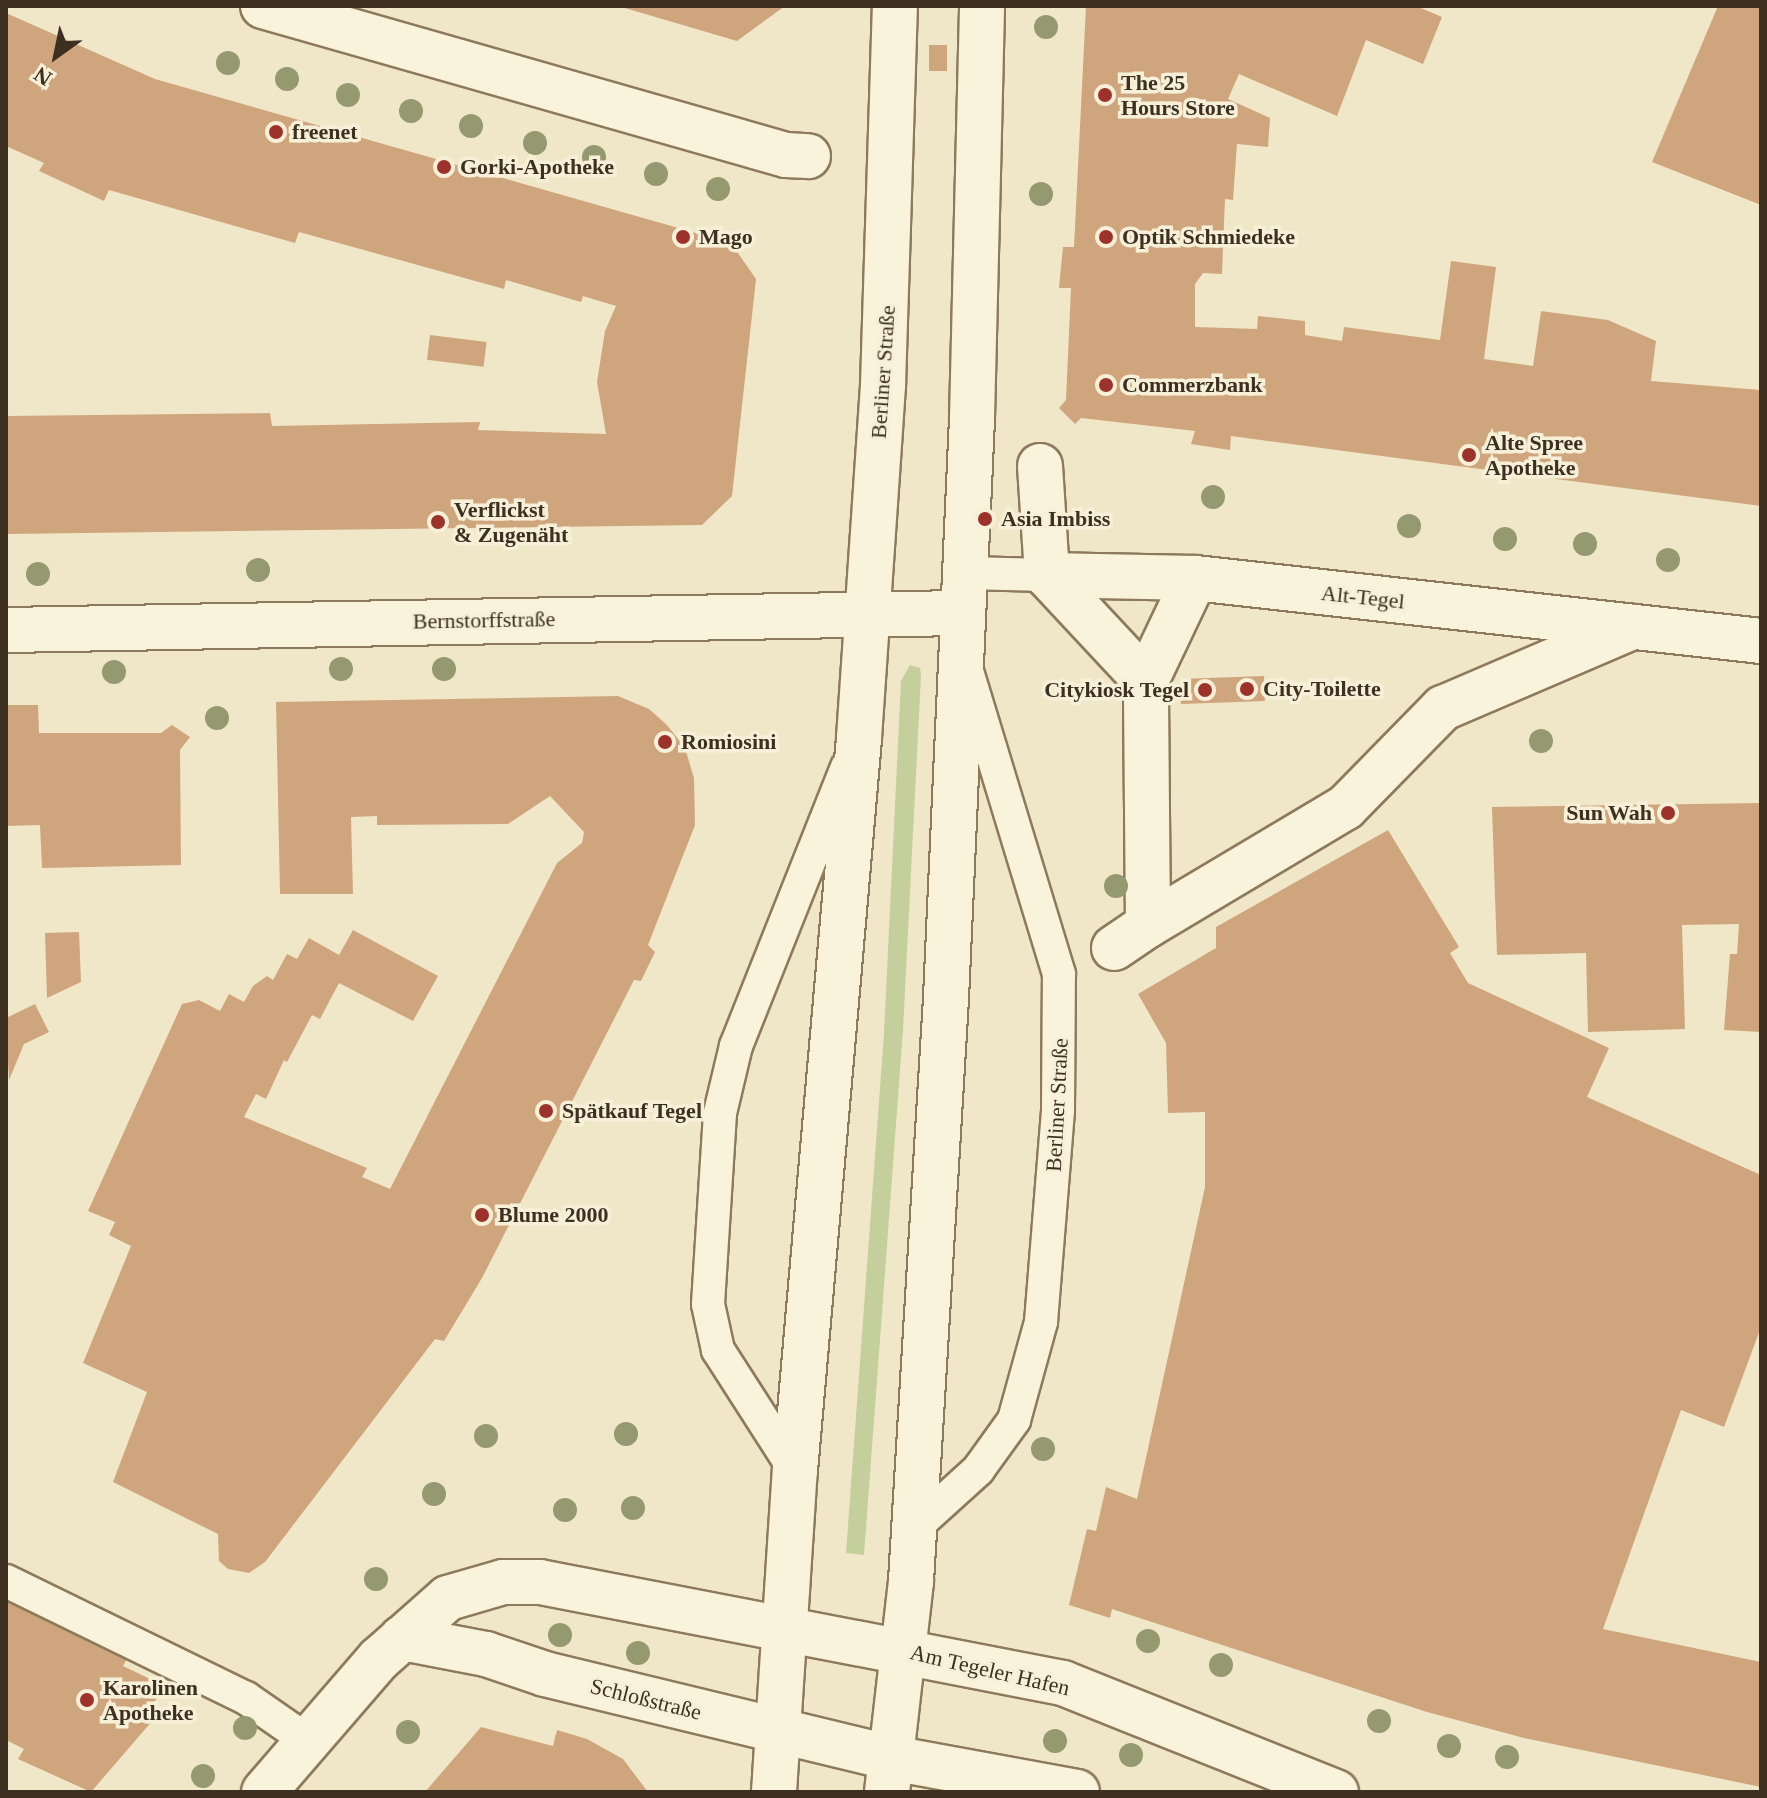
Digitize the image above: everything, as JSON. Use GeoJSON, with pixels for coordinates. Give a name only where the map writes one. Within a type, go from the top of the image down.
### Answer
{"type":"FeatureCollection","features":[{"type":"Feature","properties":{"kind":"main road"},"geometry":{"type":"LineString","coordinates":[[263,6],[786,155],[808,156]]}},
{"type":"Feature","properties":{"kind":"main road","name":"Berliner Straße"},"geometry":{"type":"LineString","coordinates":[[774,1792],[795,1470],[868,612],[888,308],[895,6]]}},
{"type":"Feature","properties":{"kind":"main road","name":"Berliner Straße"},"geometry":{"type":"LineString","coordinates":[[889,1775],[905,1650],[913,1529],[962,612],[982,6]]}},
{"type":"Feature","properties":{"kind":"main road"},"geometry":{"type":"LineString","coordinates":[[1040,466],[1047,575],[1146,681]]}},
{"type":"Feature","properties":{"kind":"main road","name":"Alt-Tegel"},"geometry":{"type":"LineString","coordinates":[[1047,575],[1195,578],[1761,641]]}},
{"type":"Feature","properties":{"kind":"main road"},"geometry":{"type":"LineString","coordinates":[[1195,578],[1146,681],[1131,936],[1346,807],[1443,708],[1633,627]]}},
{"type":"Feature","properties":{"kind":"main road","name":"Bernstorffstraße"},"geometry":{"type":"LineString","coordinates":[[6,630],[962,612]]}},
{"type":"Feature","properties":{"kind":"main road"},"geometry":{"type":"LineString","coordinates":[[264,1792],[402,1638],[448,1598],[503,1582],[540,1582],[786,1627]]}},
{"type":"Feature","properties":{"kind":"main road","name":"Am Tegeler Hafen"},"geometry":{"type":"LineString","coordinates":[[786,1627],[1063,1683],[1314,1791]]}},
{"type":"Feature","properties":{"kind":"main road","name":"Schloßstraße"},"geometry":{"type":"LineString","coordinates":[[402,1638],[486,1654],[545,1674],[779,1731],[889,1775]]}},
{"type":"Feature","properties":{"kind":"main road"},"geometry":{"type":"LineString","coordinates":[[889,1775],[1077,1792]]}},
{"type":"Feature","properties":{"kind":"lane","name":"Alt-Tegel"},"geometry":{"type":"LineString","coordinates":[[962,612],[1047,575]]}},
{"type":"Feature","properties":{"kind":"lane","name":"Berliner Straße"},"geometry":{"type":"LineString","coordinates":[[913,1529],[978,1470],[1014,1420],[1041,1322],[1058,1110],[1059,974],[962,612]]}},
{"type":"Feature","properties":{"kind":"lane","name":"Berliner Straße"},"geometry":{"type":"LineString","coordinates":[[795,1470],[718,1350],[708,1304],[720,1113],[736,1046],[859,738]]}},
{"type":"Feature","properties":{"kind":"lane"},"geometry":{"type":"LineString","coordinates":[[6,1581],[246,1698],[308,1741]]}},
{"type":"Feature","properties":{"kind":"green space"},"geometry":{"type":"Polygon","coordinates":[[[910,665],[920,668],[921,676],[903,1030],[864,1555],[846,1553],[884,1033],[901,681],[910,665]]]}},
{"type":"Feature","properties":{"kind":"building"},"geometry":{"type":"Polygon","coordinates":[[[618,6],[785,6],[737,41],[618,6]]]}},
{"type":"Feature","properties":{"kind":"building"},"geometry":{"type":"Polygon","coordinates":[[[1086,6],[1416,6],[1442,17],[1423,64],[1366,40],[1337,116],[1239,74],[1228,99],[1270,118],[1268,147],[1237,144],[1233,200],[1225,199],[1222,274],[1203,273],[1195,284],[1195,327],[1257,329],[1258,316],[1305,321],[1305,335],[1342,341],[1344,327],[1440,340],[1451,261],[1496,267],[1484,359],[1533,366],[1541,311],[1608,320],[1656,341],[1651,381],[1761,390],[1761,506],[1231,436],[1230,450],[1191,444],[1195,431],[1081,418],[1075,424],[1059,408],[1066,400],[1071,288],[1059,288],[1063,247],[1074,247],[1086,6]]]}},
{"type":"Feature","properties":{"kind":"building"},"geometry":{"type":"Polygon","coordinates":[[[1718,6],[1761,6],[1761,205],[1652,162],[1718,6]]]}},
{"type":"Feature","properties":{"kind":"building"},"geometry":{"type":"Polygon","coordinates":[[[6,13],[155,79],[731,243],[756,279],[732,496],[702,525],[6,534],[6,416],[270,413],[272,426],[480,422],[478,430],[606,434],[597,382],[605,331],[616,306],[583,296],[581,302],[506,280],[504,289],[299,232],[295,243],[109,190],[104,201],[39,171],[44,163],[6,146],[6,13]]]}},
{"type":"Feature","properties":{"kind":"building"},"geometry":{"type":"Polygon","coordinates":[[[929,45],[947,45],[947,71],[929,71],[929,45]]]}},
{"type":"Feature","properties":{"kind":"building"},"geometry":{"type":"Polygon","coordinates":[[[430,335],[487,342],[484,367],[427,360],[430,335]]]}},
{"type":"Feature","properties":{"kind":"building"},"geometry":{"type":"Polygon","coordinates":[[[1264,676],[1265,701],[1181,704],[1180,679],[1264,676]]]}},
{"type":"Feature","properties":{"kind":"building"},"geometry":{"type":"Polygon","coordinates":[[[618,696],[649,709],[667,725],[685,748],[694,778],[695,825],[648,945],[655,952],[641,981],[634,980],[482,1278],[444,1341],[435,1339],[265,1562],[249,1573],[228,1569],[219,1561],[218,1534],[113,1482],[147,1392],[83,1363],[131,1246],[109,1235],[115,1222],[88,1211],[182,1004],[199,1000],[220,1011],[229,994],[244,1002],[253,986],[267,976],[273,980],[287,954],[297,959],[309,938],[339,955],[353,930],[438,976],[413,1021],[339,983],[320,1019],[312,1015],[287,1062],[284,1060],[266,1099],[256,1094],[244,1117],[367,1168],[362,1177],[390,1189],[557,863],[582,843],[584,832],[550,796],[508,824],[377,825],[377,816],[351,817],[353,894],[280,894],[276,702],[618,696]]]}},
{"type":"Feature","properties":{"kind":"building"},"geometry":{"type":"Polygon","coordinates":[[[6,705],[38,705],[39,733],[161,733],[172,725],[190,737],[180,750],[181,865],[42,868],[40,825],[6,826],[6,705]]]}},
{"type":"Feature","properties":{"kind":"building"},"geometry":{"type":"Polygon","coordinates":[[[1761,803],[1761,1032],[1724,1030],[1730,954],[1737,954],[1739,924],[1682,925],[1685,1029],[1588,1032],[1586,953],[1497,955],[1492,807],[1761,803]]]}},
{"type":"Feature","properties":{"kind":"building"},"geometry":{"type":"Polygon","coordinates":[[[1388,830],[1459,947],[1450,953],[1468,983],[1609,1048],[1587,1097],[1761,1175],[1761,1327],[1724,1427],[1681,1410],[1603,1629],[1761,1662],[1761,1787],[1524,1738],[1427,1712],[1112,1609],[1110,1618],[1069,1605],[1087,1529],[1096,1531],[1106,1487],[1137,1499],[1205,1187],[1205,1112],[1168,1113],[1166,1043],[1138,994],[1216,948],[1216,927],[1388,830]]]}},
{"type":"Feature","properties":{"kind":"building"},"geometry":{"type":"Polygon","coordinates":[[[79,932],[81,982],[47,998],[45,933],[79,932]]]}},
{"type":"Feature","properties":{"kind":"building"},"geometry":{"type":"Polygon","coordinates":[[[35,1004],[49,1032],[24,1044],[9,1080],[6,1018],[35,1004]]]}},
{"type":"Feature","properties":{"kind":"building"},"geometry":{"type":"Polygon","coordinates":[[[6,1598],[128,1657],[123,1666],[167,1687],[143,1715],[153,1720],[91,1792],[18,1759],[24,1749],[6,1740],[6,1598]]]}},
{"type":"Feature","properties":{"kind":"building"},"geometry":{"type":"Polygon","coordinates":[[[481,1727],[553,1746],[557,1730],[587,1739],[623,1759],[648,1792],[425,1792],[481,1727]]]}},
{"type":"Feature","properties":{"kind":"place","name":"The 25 Hours Store"},"geometry":{"type":"Point","coordinates":[1105,95]}},
{"type":"Feature","properties":{"kind":"place","name":"freenet"},"geometry":{"type":"Point","coordinates":[276,132]}},
{"type":"Feature","properties":{"kind":"place","name":"Gorki-Apotheke"},"geometry":{"type":"Point","coordinates":[444,167]}},
{"type":"Feature","properties":{"kind":"place","name":"Mago"},"geometry":{"type":"Point","coordinates":[683,237]}},
{"type":"Feature","properties":{"kind":"place","name":"Optik Schmiedeke"},"geometry":{"type":"Point","coordinates":[1106,237]}},
{"type":"Feature","properties":{"kind":"place","name":"Commerzbank"},"geometry":{"type":"Point","coordinates":[1106,385]}},
{"type":"Feature","properties":{"kind":"place","name":"Alte Spree Apotheke"},"geometry":{"type":"Point","coordinates":[1469,455]}},
{"type":"Feature","properties":{"kind":"place","name":"Asia Imbiss"},"geometry":{"type":"Point","coordinates":[985,519]}},
{"type":"Feature","properties":{"kind":"place","name":"Verflickst & Zugenäht"},"geometry":{"type":"Point","coordinates":[438,522]}},
{"type":"Feature","properties":{"kind":"place","name":"City-Toilette"},"geometry":{"type":"Point","coordinates":[1247,689]}},
{"type":"Feature","properties":{"kind":"place","name":"Citykiosk Tegel"},"geometry":{"type":"Point","coordinates":[1205,690]}},
{"type":"Feature","properties":{"kind":"place","name":"Romiosini"},"geometry":{"type":"Point","coordinates":[665,742]}},
{"type":"Feature","properties":{"kind":"place","name":"Sun Wah"},"geometry":{"type":"Point","coordinates":[1668,813]}},
{"type":"Feature","properties":{"kind":"place","name":"Spätkauf Tegel"},"geometry":{"type":"Point","coordinates":[546,1111]}},
{"type":"Feature","properties":{"kind":"place","name":"Blume 2000"},"geometry":{"type":"Point","coordinates":[482,1215]}},
{"type":"Feature","properties":{"kind":"place","name":"Karolinen Apotheke"},"geometry":{"type":"Point","coordinates":[87,1700]}}]}
